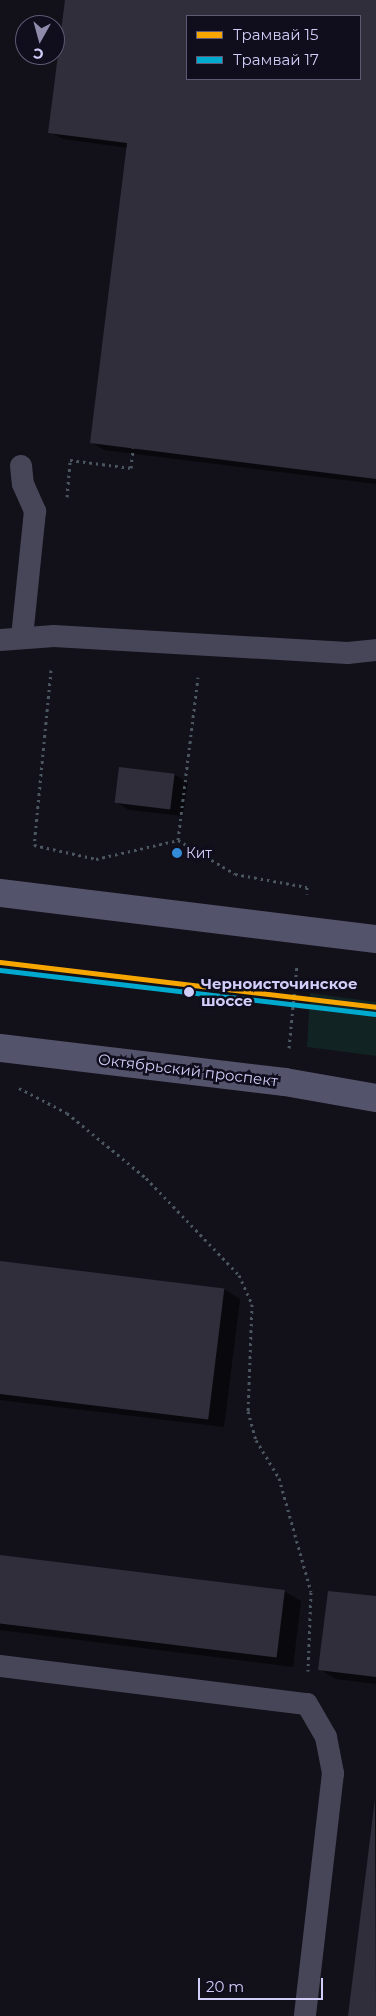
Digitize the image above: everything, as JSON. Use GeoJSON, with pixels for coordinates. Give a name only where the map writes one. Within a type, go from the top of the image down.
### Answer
{"type":"FeatureCollection","features":[{"type":"Feature","properties":{"kind":"main road"},"geometry":{"type":"LineString","coordinates":[[0,893],[376,939]]}},
{"type":"Feature","properties":{"kind":"main road","name":"Октябрьский проспект"},"geometry":{"type":"LineString","coordinates":[[0,1048],[285,1082],[376,1098]]}},
{"type":"Feature","properties":{"kind":"lane"},"geometry":{"type":"LineString","coordinates":[[21,466],[23,484],[35,511],[22,636]]}},
{"type":"Feature","properties":{"kind":"lane"},"geometry":{"type":"LineString","coordinates":[[0,640],[22,636],[348,653],[376,650]]}},
{"type":"Feature","properties":{"kind":"lane"},"geometry":{"type":"LineString","coordinates":[[0,1666],[307,1704],[326,1737],[333,1773],[305,2016]]}},
{"type":"Feature","properties":{"kind":"path"},"geometry":{"type":"LineString","coordinates":[[178,840],[202,644]]}},
{"type":"Feature","properties":{"kind":"path"},"geometry":{"type":"LineString","coordinates":[[34,846],[96,859],[178,840],[235,874],[307,887],[305,931],[293,984],[295,997],[285,1082]]}},
{"type":"Feature","properties":{"kind":"path"},"geometry":{"type":"LineString","coordinates":[[24,1084],[14,1084],[67,1113],[146,1178],[239,1275],[252,1304],[248,1411],[256,1440],[279,1478],[311,1592],[307,1704]]}},
{"type":"Feature","properties":{"kind":"shaded area"},"geometry":{"type":"Polygon","coordinates":[[[310,993],[376,1002],[376,1056],[307,1047],[310,993]]]}},
{"type":"Feature","properties":{"kind":"building"},"geometry":{"type":"Polygon","coordinates":[[[65,0],[376,0],[376,479],[90,443],[127,143],[48,133],[57,65],[65,65],[65,15],[63,15],[65,0]]]}},
{"type":"Feature","properties":{"kind":"building"},"geometry":{"type":"Polygon","coordinates":[[[119,767],[175,774],[170,810],[115,803],[119,767]]]}},
{"type":"Feature","properties":{"kind":"building"},"geometry":{"type":"Polygon","coordinates":[[[0,1261],[224,1289],[208,1420],[0,1394],[0,1261]]]}},
{"type":"Feature","properties":{"kind":"building"},"geometry":{"type":"Polygon","coordinates":[[[0,1555],[285,1590],[277,1657],[0,1624],[0,1555]]]}},
{"type":"Feature","properties":{"kind":"building"},"geometry":{"type":"Polygon","coordinates":[[[328,1591],[376,1596],[376,1677],[318,1670],[328,1591]]]}},
{"type":"Feature","properties":{"kind":"building"},"geometry":{"type":"Polygon","coordinates":[[[375,1799],[376,2016],[348,2016],[375,1799]]]}},
{"type":"Feature","properties":{"kind":"tram line","name":"15"},"geometry":{"type":"LineString","coordinates":[[0,962],[376,1007]]}},
{"type":"Feature","properties":{"kind":"tram line","name":"17"},"geometry":{"type":"LineString","coordinates":[[0,970],[375,1014]]}},
{"type":"Feature","properties":{"kind":"place","name":"Кит"},"geometry":{"type":"Point","coordinates":[177,853]}},
{"type":"Feature","properties":{"kind":"place","name":"Черноисточинское шоссе"},"geometry":{"type":"Point","coordinates":[189,992]}}]}
